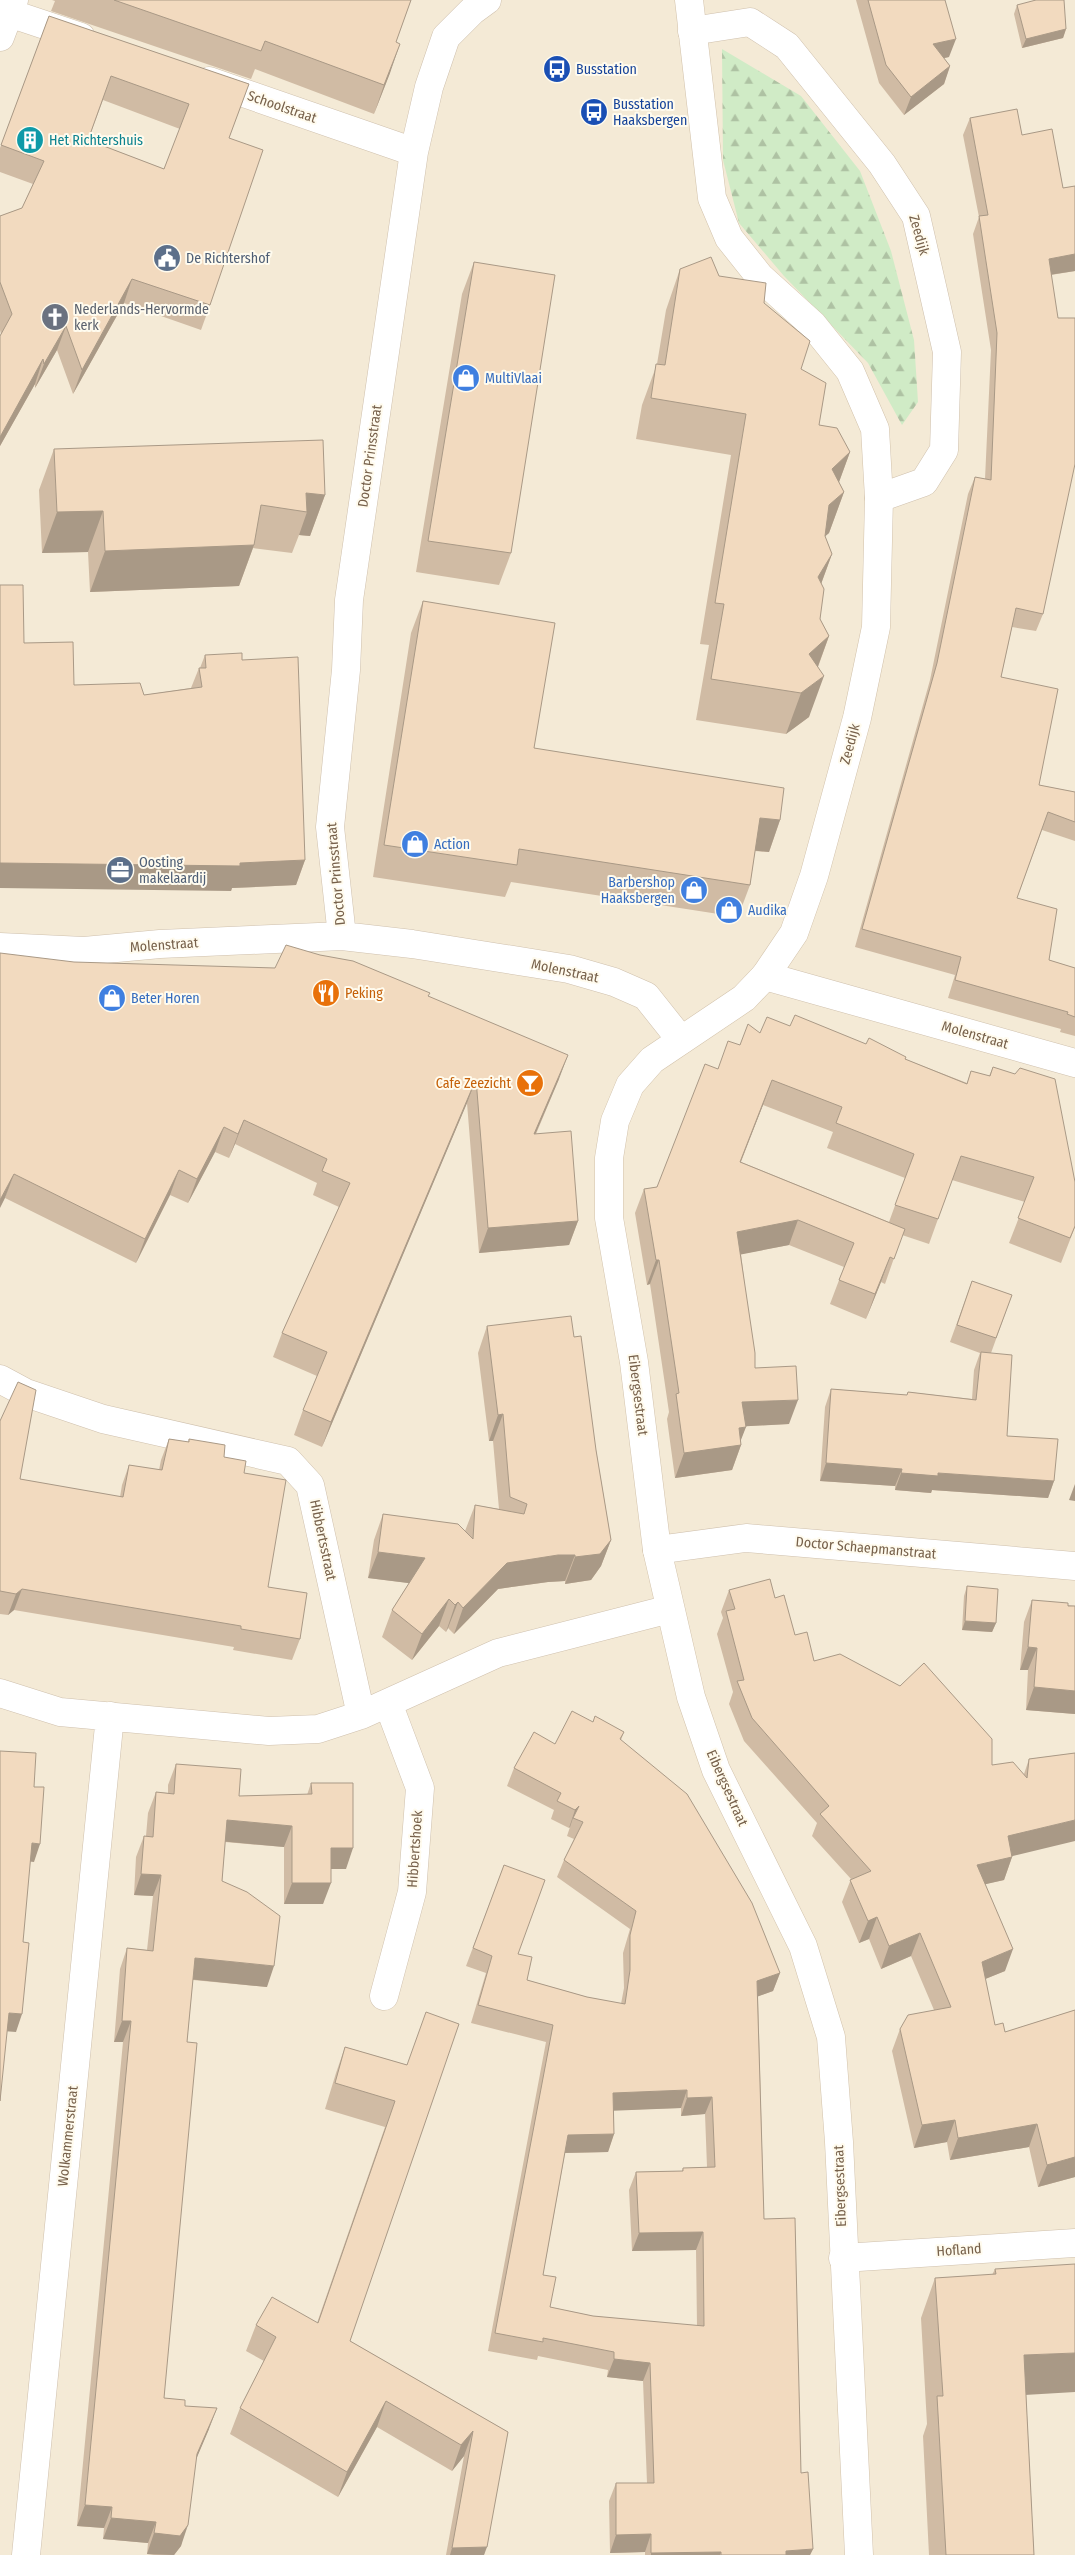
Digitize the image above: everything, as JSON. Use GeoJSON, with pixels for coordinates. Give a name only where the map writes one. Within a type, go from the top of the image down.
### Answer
{"type":"FeatureCollection","features":[{"type":"Feature","properties":{"kind":"street","name":"Doctor Prinsstraat"},"geometry":{"type":"LineString","coordinates":[[342,936],[330,826],[346,670],[349,600],[414,152],[429,87],[446,37],[472,11],[487,0]]}},
{"type":"Feature","properties":{"kind":"street","name":"Zeedijk"},"geometry":{"type":"LineString","coordinates":[[688,0],[712,198],[729,238],[760,277],[813,325],[850,371],[875,429],[879,498],[876,626],[858,718],[814,876],[794,934],[765,976]]}},
{"type":"Feature","properties":{"kind":"street"},"geometry":{"type":"LineString","coordinates":[[8,16],[103,45]]}},
{"type":"Feature","properties":{"kind":"street","name":"Zeedijk"},"geometry":{"type":"LineString","coordinates":[[692,31],[750,22],[787,46],[882,164],[916,216],[947,352],[944,450],[924,482],[879,498]]}},
{"type":"Feature","properties":{"kind":"street","name":"Schoolstraat"},"geometry":{"type":"LineString","coordinates":[[188,74],[414,152]]}},
{"type":"Feature","properties":{"kind":"street","name":"Molenstraat"},"geometry":{"type":"LineString","coordinates":[[0,947],[84,950],[160,944],[342,936],[412,944],[569,970],[614,982],[646,996],[681,1040]]}},
{"type":"Feature","properties":{"kind":"street"},"geometry":{"type":"LineString","coordinates":[[681,1040],[744,998],[765,976]]}},
{"type":"Feature","properties":{"kind":"street","name":"Molenstraat"},"geometry":{"type":"LineString","coordinates":[[765,976],[1075,1063]]}},
{"type":"Feature","properties":{"kind":"street","name":"Eibergsestraat"},"geometry":{"type":"LineString","coordinates":[[681,1040],[652,1060],[630,1085],[615,1121],[609,1158],[608,1218],[634,1362],[656,1550],[691,1697],[716,1770],[803,1946],[831,2037],[858,2555]]}},
{"type":"Feature","properties":{"kind":"street","name":"Hibbertsstraat"},"geometry":{"type":"LineString","coordinates":[[0,1379],[26,1393],[103,1419],[288,1462],[310,1485],[361,1715]]}},
{"type":"Feature","properties":{"kind":"street","name":"Doctor Schaepmanstraat"},"geometry":{"type":"LineString","coordinates":[[656,1550],[746,1538],[1075,1566]]}},
{"type":"Feature","properties":{"kind":"street"},"geometry":{"type":"LineString","coordinates":[[0,1693],[60,1712],[268,1731],[318,1729],[361,1715],[498,1654],[670,1608]]}},
{"type":"Feature","properties":{"kind":"street","name":"Hibbertshoek"},"geometry":{"type":"LineString","coordinates":[[384,1996],[412,1892],[420,1788],[388,1703]]}},
{"type":"Feature","properties":{"kind":"street","name":"Wolkammerstraat"},"geometry":{"type":"LineString","coordinates":[[26,2555],[110,1716]]}},
{"type":"Feature","properties":{"kind":"street","name":"Hofland"},"geometry":{"type":"LineString","coordinates":[[843,2258],[1075,2242]]}},
{"type":"Feature","properties":{"kind":"shaded area"},"geometry":{"type":"Polygon","coordinates":[[[0,0],[1075,0],[1075,2555],[0,2555],[0,0]]]}},
{"type":"Feature","properties":{"kind":"green space"},"geometry":{"type":"Polygon","coordinates":[[[722,49],[801,96],[860,171],[891,251],[914,340],[918,402],[902,425],[868,363],[784,276],[739,223],[723,160],[722,49]]]}},
{"type":"Feature","properties":{"kind":"building"},"geometry":{"type":"Polygon","coordinates":[[[114,0],[411,0],[396,42],[400,44],[384,85],[265,41],[261,51],[114,0]]]}},
{"type":"Feature","properties":{"kind":"building"},"geometry":{"type":"Polygon","coordinates":[[[868,0],[945,0],[956,39],[933,44],[950,66],[911,97],[886,65],[868,0]]]}},
{"type":"Feature","properties":{"kind":"building"},"geometry":{"type":"Polygon","coordinates":[[[1036,0],[1064,0],[1066,29],[1026,39],[1017,5],[1036,0]]]}},
{"type":"Feature","properties":{"kind":"building"},"geometry":{"type":"Polygon","coordinates":[[[49,16],[249,84],[229,138],[263,150],[210,305],[132,279],[82,370],[66,326],[44,364],[43,359],[0,437],[0,336],[12,314],[0,282],[0,216],[22,208],[44,161],[1,145],[49,16]],[[111,76],[88,140],[164,169],[189,104],[111,76]]]}},
{"type":"Feature","properties":{"kind":"building"},"geometry":{"type":"Polygon","coordinates":[[[1017,109],[1022,135],[1052,129],[1063,188],[1075,186],[1075,254],[1049,259],[1058,318],[1075,318],[1075,464],[1043,614],[1016,608],[1001,677],[1058,689],[1039,785],[1075,792],[1075,822],[1048,812],[1017,898],[1057,909],[1049,960],[1075,968],[1075,1017],[1067,1014],[1068,1012],[955,980],[961,957],[862,929],[937,663],[975,477],[991,480],[997,333],[979,216],[988,215],[970,118],[1017,109]]]}},
{"type":"Feature","properties":{"kind":"building"},"geometry":{"type":"Polygon","coordinates":[[[711,257],[719,276],[766,283],[764,303],[810,341],[801,369],[826,383],[819,425],[837,428],[850,452],[832,469],[844,492],[829,505],[825,536],[832,554],[818,577],[824,589],[820,619],[829,636],[809,654],[824,676],[801,693],[711,679],[724,604],[715,603],[746,414],[651,398],[656,364],[665,365],[680,269],[711,257]]]}},
{"type":"Feature","properties":{"kind":"building"},"geometry":{"type":"Polygon","coordinates":[[[474,262],[555,275],[511,553],[428,541],[474,262]]]}},
{"type":"Feature","properties":{"kind":"building"},"geometry":{"type":"Polygon","coordinates":[[[323,440],[325,495],[306,493],[307,512],[261,505],[254,545],[105,551],[103,511],[57,512],[54,449],[323,440]]]}},
{"type":"Feature","properties":{"kind":"building"},"geometry":{"type":"Polygon","coordinates":[[[0,585],[23,585],[24,643],[73,642],[74,685],[140,683],[144,695],[202,687],[199,668],[206,668],[205,655],[242,653],[242,660],[298,657],[305,860],[240,863],[240,866],[0,863],[0,585]]]}},
{"type":"Feature","properties":{"kind":"building"},"geometry":{"type":"Polygon","coordinates":[[[423,601],[555,623],[534,748],[784,788],[780,820],[760,818],[750,885],[519,849],[517,865],[384,845],[423,601]]]}},
{"type":"Feature","properties":{"kind":"building"},"geometry":{"type":"Polygon","coordinates":[[[286,945],[320,955],[353,961],[430,993],[428,996],[568,1055],[534,1134],[571,1131],[578,1221],[488,1228],[476,1079],[331,1422],[303,1410],[327,1352],[282,1333],[350,1183],[322,1171],[327,1159],[244,1120],[238,1134],[224,1127],[197,1179],[179,1170],[145,1239],[14,1174],[0,1200],[0,953],[74,962],[275,968],[286,945]]]}},
{"type":"Feature","properties":{"kind":"building"},"geometry":{"type":"Polygon","coordinates":[[[795,1015],[866,1044],[869,1038],[906,1057],[905,1059],[967,1084],[971,1071],[990,1076],[993,1067],[1015,1074],[1020,1068],[1055,1079],[1075,1182],[1075,1226],[1070,1238],[1018,1218],[1034,1177],[961,1156],[938,1219],[895,1205],[914,1154],[836,1123],[842,1107],[772,1080],[740,1162],[905,1229],[894,1259],[890,1257],[875,1294],[839,1280],[854,1243],[798,1220],[737,1232],[755,1353],[755,1368],[796,1366],[798,1400],[742,1402],[746,1427],[739,1428],[741,1445],[684,1453],[676,1394],[679,1393],[659,1260],[656,1260],[644,1189],[657,1187],[705,1064],[718,1069],[728,1041],[740,1045],[748,1024],[760,1033],[767,1017],[790,1026],[795,1015]]]}},
{"type":"Feature","properties":{"kind":"building"},"geometry":{"type":"Polygon","coordinates":[[[972,1281],[1012,1295],[996,1338],[957,1325],[972,1281]]]}},
{"type":"Feature","properties":{"kind":"building"},"geometry":{"type":"Polygon","coordinates":[[[571,1316],[574,1337],[581,1336],[596,1450],[611,1540],[600,1554],[575,1557],[575,1555],[558,1555],[507,1563],[463,1608],[458,1602],[455,1605],[449,1599],[422,1634],[392,1610],[425,1558],[378,1552],[383,1514],[458,1524],[473,1539],[475,1505],[524,1514],[527,1504],[510,1497],[503,1414],[498,1415],[487,1326],[571,1316]]]}},
{"type":"Feature","properties":{"kind":"building"},"geometry":{"type":"Polygon","coordinates":[[[981,1352],[1012,1355],[1007,1436],[1058,1439],[1054,1481],[938,1473],[938,1476],[901,1473],[902,1469],[826,1463],[831,1389],[907,1395],[908,1392],[976,1400],[981,1352]]]}},
{"type":"Feature","properties":{"kind":"building"},"geometry":{"type":"Polygon","coordinates":[[[18,1382],[36,1390],[20,1479],[123,1497],[129,1465],[162,1470],[169,1439],[189,1442],[189,1439],[225,1445],[224,1457],[246,1461],[244,1473],[286,1480],[268,1587],[307,1593],[300,1639],[241,1629],[241,1626],[22,1589],[16,1594],[0,1591],[0,1421],[18,1382]]]}},
{"type":"Feature","properties":{"kind":"building"},"geometry":{"type":"Polygon","coordinates":[[[770,1579],[775,1598],[784,1595],[795,1635],[807,1632],[814,1661],[840,1654],[900,1686],[924,1663],[992,1739],[992,1765],[1013,1762],[1027,1778],[1029,1759],[1075,1753],[1075,1820],[1008,1836],[1012,1857],[977,1865],[1013,1949],[982,1962],[995,2025],[1003,2023],[1005,2032],[1075,2010],[1075,2157],[1047,2165],[1037,2124],[958,2138],[955,2120],[922,2125],[900,2029],[908,2015],[951,2007],[920,1933],[889,1946],[877,1917],[868,1921],[850,1880],[871,1871],[820,1814],[829,1806],[752,1718],[737,1681],[744,1680],[726,1611],[735,1609],[729,1590],[770,1579]]]}},
{"type":"Feature","properties":{"kind":"building"},"geometry":{"type":"Polygon","coordinates":[[[967,1586],[998,1589],[996,1623],[965,1621],[967,1586]]]}},
{"type":"Feature","properties":{"kind":"building"},"geometry":{"type":"Polygon","coordinates":[[[1032,1600],[1068,1603],[1068,1606],[1075,1606],[1075,1691],[1034,1687],[1037,1648],[1028,1647],[1032,1600]]]}},
{"type":"Feature","properties":{"kind":"building"},"geometry":{"type":"Polygon","coordinates":[[[572,1711],[593,1722],[595,1716],[624,1732],[620,1739],[687,1794],[752,1903],[780,1973],[757,1981],[764,2219],[795,2218],[801,2473],[808,2472],[813,2549],[786,2551],[786,2555],[721,2555],[721,2552],[651,2553],[651,2534],[616,2535],[616,2483],[654,2483],[650,2363],[614,2359],[614,2352],[543,2338],[543,2342],[495,2333],[553,2025],[478,2005],[492,1956],[473,1948],[504,1865],[545,1880],[518,1954],[532,1957],[527,1980],[587,1997],[625,2004],[630,1970],[630,1935],[636,1911],[564,1860],[583,1822],[573,1818],[579,1806],[575,1810],[557,1801],[561,1793],[514,1768],[534,1732],[555,1744],[572,1711]],[[687,2090],[613,2093],[614,2134],[568,2135],[543,2275],[556,2277],[550,2307],[593,2316],[704,2326],[703,2232],[639,2233],[636,2172],[683,2171],[683,2168],[715,2167],[712,2097],[687,2098],[687,2090]]]}},
{"type":"Feature","properties":{"kind":"building"},"geometry":{"type":"Polygon","coordinates":[[[0,1751],[36,1753],[34,1787],[44,1787],[40,1844],[32,1843],[23,1942],[29,1943],[22,2014],[9,2013],[0,2101],[0,1751]]]}},
{"type":"Feature","properties":{"kind":"building"},"geometry":{"type":"Polygon","coordinates":[[[176,1764],[241,1769],[239,1796],[312,1794],[311,1783],[353,1783],[353,1848],[331,1848],[331,1883],[292,1883],[292,1826],[227,1820],[222,1881],[247,1892],[280,1916],[274,1966],[195,1958],[187,2042],[197,2043],[164,2398],[185,2400],[185,2406],[217,2408],[197,2454],[188,2525],[180,2536],[154,2533],[156,2522],[111,2518],[112,2507],[85,2505],[131,2021],[122,2021],[127,1948],[153,1951],[161,1875],[141,1874],[144,1836],[153,1837],[156,1792],[174,1794],[176,1764]]]}},
{"type":"Feature","properties":{"kind":"building"},"geometry":{"type":"Polygon","coordinates":[[[426,2012],[459,2024],[350,2341],[508,2432],[487,2547],[452,2548],[473,2431],[461,2445],[386,2401],[347,2472],[240,2408],[276,2337],[256,2325],[272,2297],[318,2323],[395,2101],[335,2083],[345,2047],[407,2065],[426,2012]]]}},
{"type":"Feature","properties":{"kind":"building"},"geometry":{"type":"Polygon","coordinates":[[[1075,2264],[1075,2353],[1024,2355],[1034,2555],[946,2555],[937,2396],[943,2396],[935,2278],[996,2274],[995,2269],[1075,2264]]]}},
{"type":"Feature","properties":{"kind":"place","name":"Busstation"},"geometry":{"type":"Point","coordinates":[557,69]}},
{"type":"Feature","properties":{"kind":"place","name":"Busstation Haaksbergen"},"geometry":{"type":"Point","coordinates":[594,112]}},
{"type":"Feature","properties":{"kind":"place","name":"Het Richtershuis"},"geometry":{"type":"Point","coordinates":[30,140]}},
{"type":"Feature","properties":{"kind":"place","name":"De Richtershof"},"geometry":{"type":"Point","coordinates":[167,258]}},
{"type":"Feature","properties":{"kind":"place","name":"Nederlands-Hervormde kerk"},"geometry":{"type":"Point","coordinates":[55,317]}},
{"type":"Feature","properties":{"kind":"place","name":"MultiVlaai"},"geometry":{"type":"Point","coordinates":[466,378]}},
{"type":"Feature","properties":{"kind":"place","name":"Action"},"geometry":{"type":"Point","coordinates":[415,844]}},
{"type":"Feature","properties":{"kind":"place","name":"Oosting makelaardij"},"geometry":{"type":"Point","coordinates":[120,870]}},
{"type":"Feature","properties":{"kind":"place","name":"Barbershop Haaksbergen"},"geometry":{"type":"Point","coordinates":[694,890]}},
{"type":"Feature","properties":{"kind":"place","name":"Audika"},"geometry":{"type":"Point","coordinates":[729,910]}},
{"type":"Feature","properties":{"kind":"place","name":"Peking"},"geometry":{"type":"Point","coordinates":[326,993]}},
{"type":"Feature","properties":{"kind":"place","name":"Beter Horen"},"geometry":{"type":"Point","coordinates":[112,998]}},
{"type":"Feature","properties":{"kind":"place","name":"Cafe Zeezicht"},"geometry":{"type":"Point","coordinates":[530,1083]}}]}
